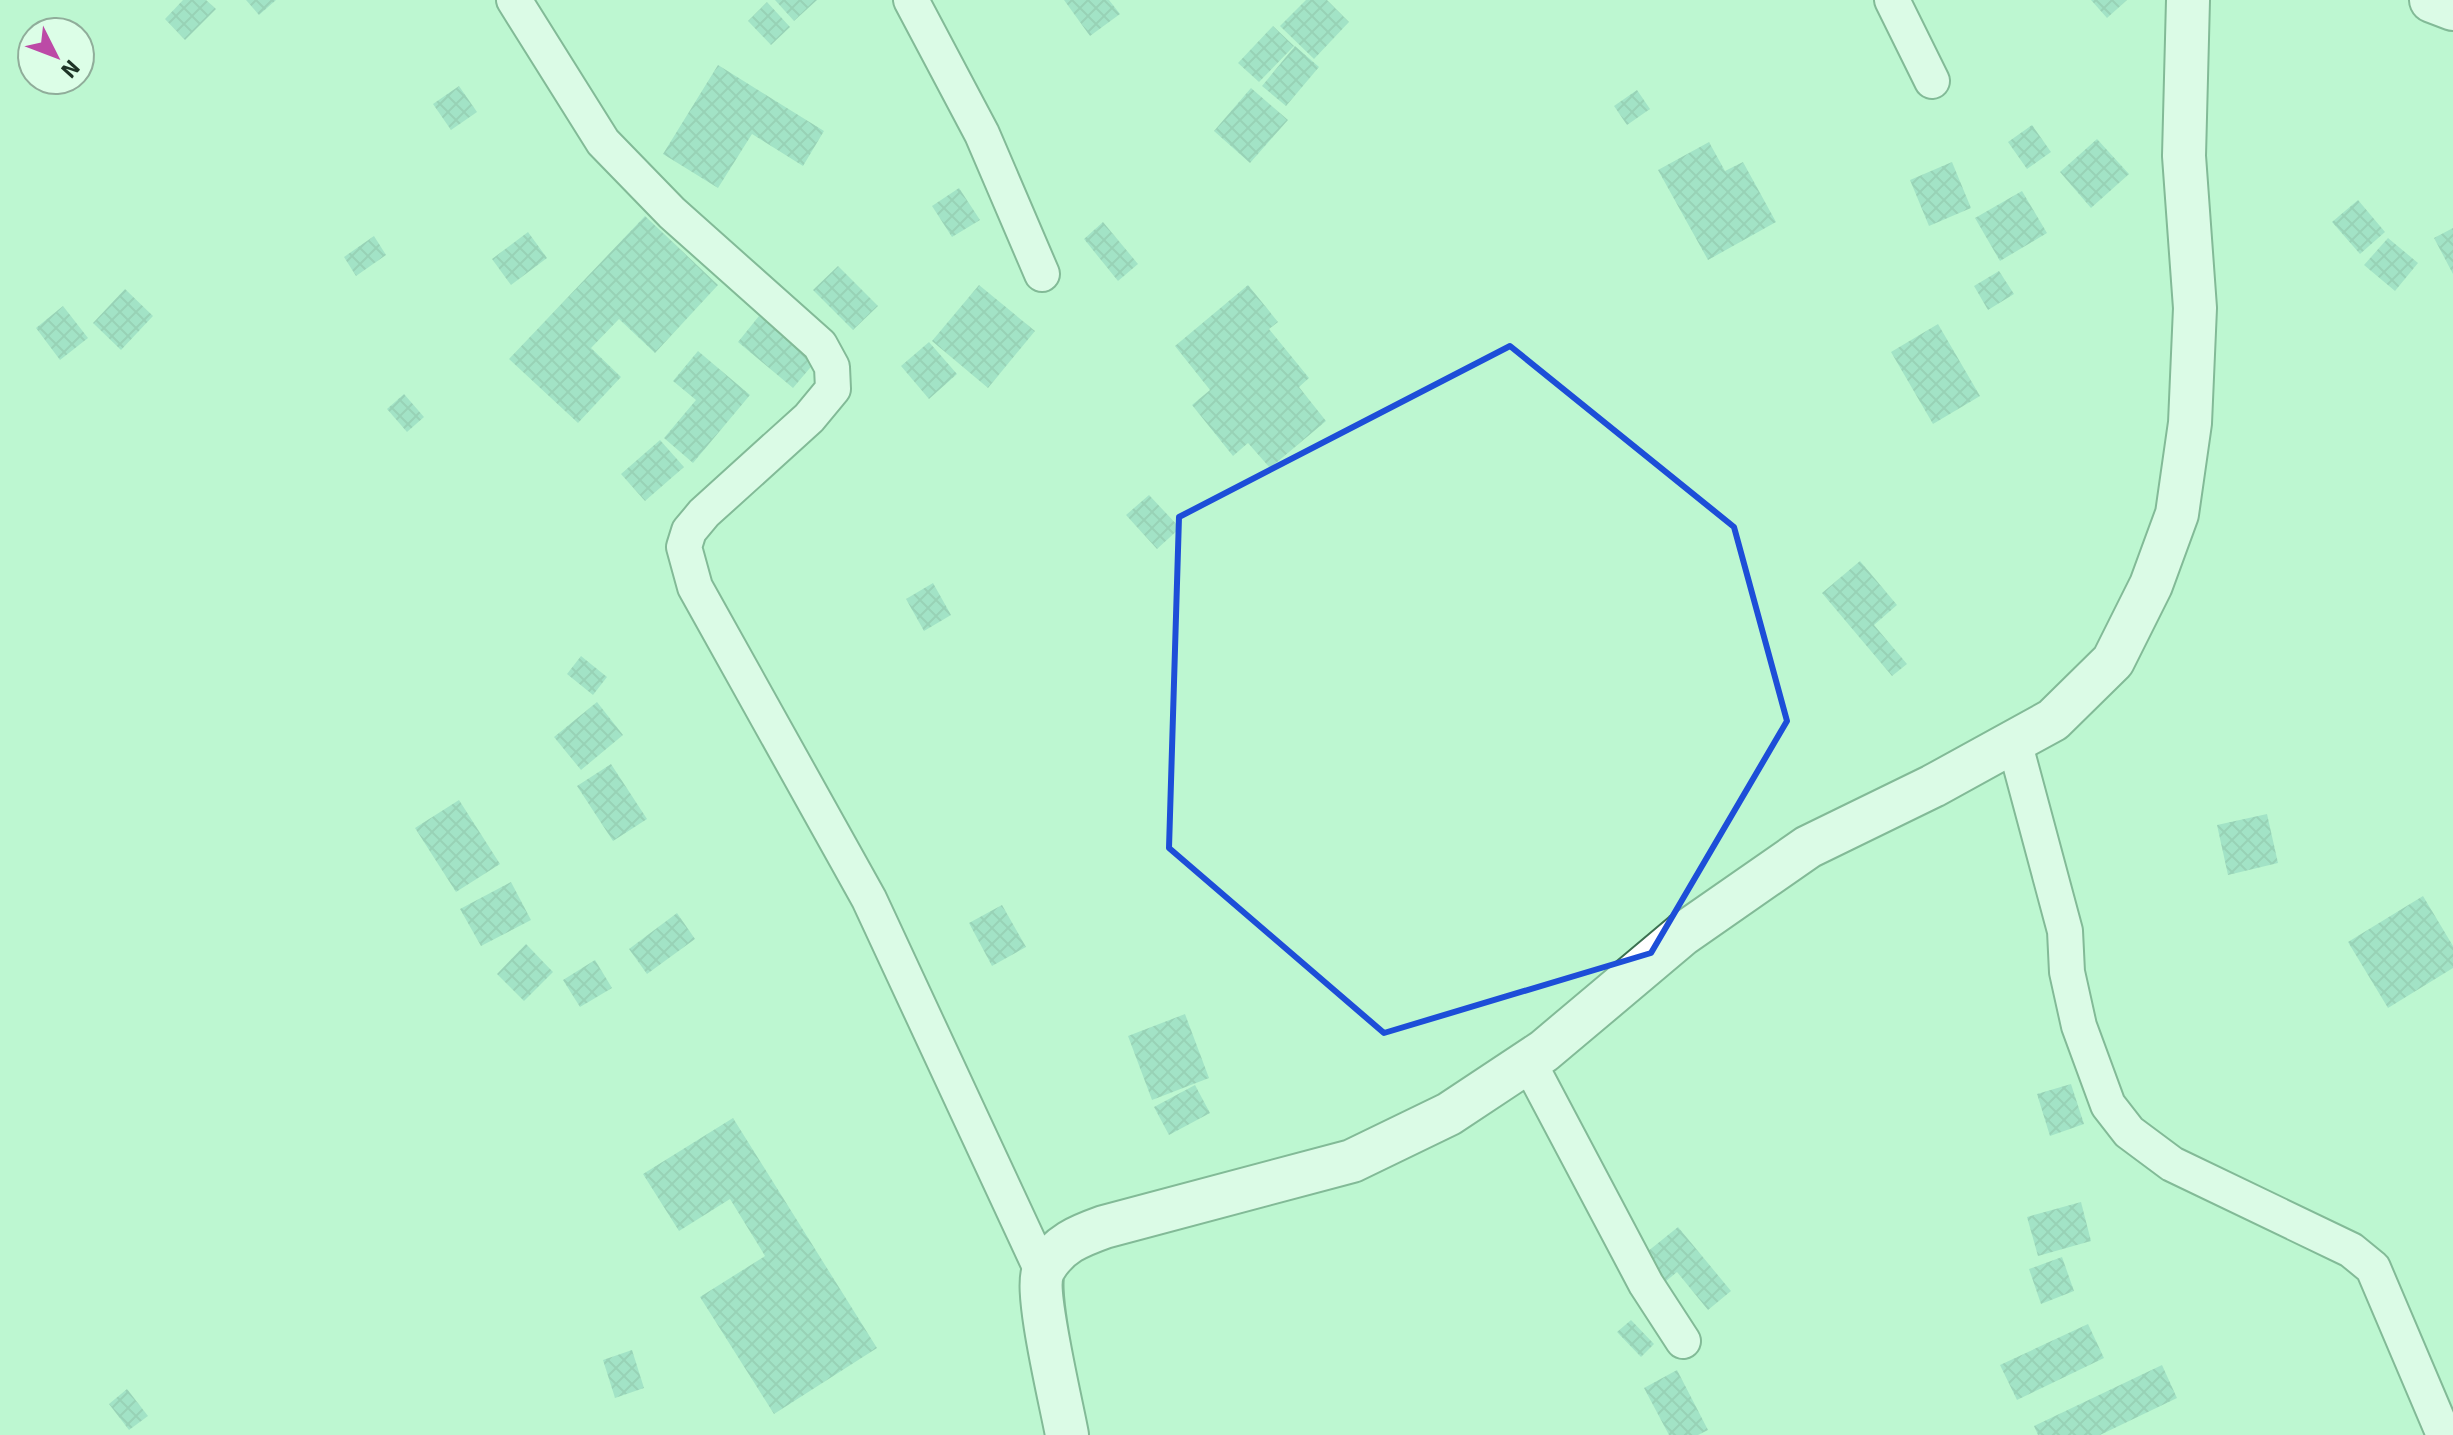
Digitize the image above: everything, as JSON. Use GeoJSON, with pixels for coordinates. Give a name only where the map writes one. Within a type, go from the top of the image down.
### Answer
{"type":"FeatureCollection","features":[{"type":"Feature","properties":{"kind":"main road"},"geometry":{"type":"LineString","coordinates":[[2432,0],[2453,8]]}},
{"type":"Feature","properties":{"kind":"street"},"geometry":{"type":"LineString","coordinates":[[514,0],[603,142],[672,213],[820,345],[832,367],[833,389],[809,418],[704,513],[689,531],[684,547],[695,587],[869,899],[1042,1271],[1042,1301],[1067,1435]]}},
{"type":"Feature","properties":{"kind":"street"},"geometry":{"type":"LineString","coordinates":[[911,0],[982,134],[1042,274]]}},
{"type":"Feature","properties":{"kind":"street"},"geometry":{"type":"LineString","coordinates":[[1892,0],[1932,81]]}},
{"type":"Feature","properties":{"kind":"street"},"geometry":{"type":"LineString","coordinates":[[1042,1271],[1066,1241],[1104,1227],[1352,1161],[1449,1114],[1528,1061],[1683,934],[1808,847],[2053,720],[2113,661],[2151,585],[2177,514],[2190,423],[2195,308],[2184,156],[2188,0]]}},
{"type":"Feature","properties":{"kind":"street"},"geometry":{"type":"LineString","coordinates":[[2014,741],[2065,931],[2067,972],[2079,1026],[2108,1105],[2129,1132],[2172,1164],[2340,1245],[2373,1268],[2444,1435]]}},
{"type":"Feature","properties":{"kind":"street"},"geometry":{"type":"LineString","coordinates":[[1528,1061],[1646,1284],[1683,1341]]}},
{"type":"Feature","properties":{"kind":"highlighted area"},"geometry":{"type":"Polygon","coordinates":[[[1510,346],[1734,527],[1787,721],[1651,953],[1384,1033],[1169,848],[1179,517],[1510,346]]]}},
{"type":"Feature","properties":{"kind":"building"},"geometry":{"type":"Polygon","coordinates":[[[183,0],[206,0],[216,9],[185,40],[165,19],[183,0]]]}},
{"type":"Feature","properties":{"kind":"building"},"geometry":{"type":"Polygon","coordinates":[[[246,0],[276,0],[259,15],[246,0]]]}},
{"type":"Feature","properties":{"kind":"building"},"geometry":{"type":"Polygon","coordinates":[[[775,0],[817,0],[794,21],[775,0]]]}},
{"type":"Feature","properties":{"kind":"building"},"geometry":{"type":"Polygon","coordinates":[[[1064,0],[1109,0],[1120,14],[1090,36],[1064,0]]]}},
{"type":"Feature","properties":{"kind":"building"},"geometry":{"type":"Polygon","coordinates":[[[1306,0],[1327,0],[1349,22],[1314,59],[1280,26],[1306,0]]]}},
{"type":"Feature","properties":{"kind":"building"},"geometry":{"type":"Polygon","coordinates":[[[2091,0],[2127,0],[2107,18],[2091,0]]]}},
{"type":"Feature","properties":{"kind":"building"},"geometry":{"type":"Polygon","coordinates":[[[767,2],[790,27],[771,45],[748,21],[767,2]]]}},
{"type":"Feature","properties":{"kind":"building"},"geometry":{"type":"Polygon","coordinates":[[[1273,26],[1294,46],[1259,82],[1238,63],[1273,26]]]}},
{"type":"Feature","properties":{"kind":"building"},"geometry":{"type":"Polygon","coordinates":[[[1295,46],[1319,67],[1286,106],[1262,86],[1295,46]]]}},
{"type":"Feature","properties":{"kind":"building"},"geometry":{"type":"Polygon","coordinates":[[[718,65],[824,131],[803,166],[752,134],[718,188],[663,154],[718,65]]]}},
{"type":"Feature","properties":{"kind":"building"},"geometry":{"type":"Polygon","coordinates":[[[459,86],[477,112],[451,130],[433,104],[459,86]]]}},
{"type":"Feature","properties":{"kind":"building"},"geometry":{"type":"Polygon","coordinates":[[[1251,88],[1288,120],[1250,163],[1214,131],[1251,88]]]}},
{"type":"Feature","properties":{"kind":"building"},"geometry":{"type":"Polygon","coordinates":[[[1637,90],[1650,109],[1627,125],[1614,106],[1637,90]]]}},
{"type":"Feature","properties":{"kind":"building"},"geometry":{"type":"Polygon","coordinates":[[[2032,125],[2051,152],[2027,169],[2008,142],[2032,125]]]}},
{"type":"Feature","properties":{"kind":"building"},"geometry":{"type":"Polygon","coordinates":[[[2097,139],[2129,174],[2091,208],[2060,172],[2097,139]]]}},
{"type":"Feature","properties":{"kind":"building"},"geometry":{"type":"Polygon","coordinates":[[[1709,142],[1725,171],[1743,162],[1776,222],[1708,260],[1658,170],[1709,142]]]}},
{"type":"Feature","properties":{"kind":"building"},"geometry":{"type":"Polygon","coordinates":[[[1952,162],[1971,208],[1929,226],[1910,180],[1952,162]]]}},
{"type":"Feature","properties":{"kind":"building"},"geometry":{"type":"Polygon","coordinates":[[[959,188],[980,220],[952,237],[932,206],[959,188]]]}},
{"type":"Feature","properties":{"kind":"building"},"geometry":{"type":"Polygon","coordinates":[[[2022,191],[2047,233],[2000,261],[1975,218],[2022,191]]]}},
{"type":"Feature","properties":{"kind":"building"},"geometry":{"type":"Polygon","coordinates":[[[2358,200],[2385,232],[2360,254],[2332,222],[2358,200]]]}},
{"type":"Feature","properties":{"kind":"building"},"geometry":{"type":"Polygon","coordinates":[[[645,216],[718,285],[655,353],[619,319],[591,348],[621,377],[578,423],[509,359],[645,216]]]}},
{"type":"Feature","properties":{"kind":"building"},"geometry":{"type":"Polygon","coordinates":[[[1103,222],[1138,264],[1118,281],[1084,239],[1103,222]]]}},
{"type":"Feature","properties":{"kind":"building"},"geometry":{"type":"Polygon","coordinates":[[[2453,228],[2453,274],[2434,238],[2453,228]]]}},
{"type":"Feature","properties":{"kind":"building"},"geometry":{"type":"Polygon","coordinates":[[[528,232],[547,258],[511,285],[492,259],[528,232]]]}},
{"type":"Feature","properties":{"kind":"building"},"geometry":{"type":"Polygon","coordinates":[[[374,236],[386,255],[356,276],[344,257],[374,236]]]}},
{"type":"Feature","properties":{"kind":"building"},"geometry":{"type":"Polygon","coordinates":[[[2388,238],[2418,263],[2395,291],[2364,265],[2388,238]]]}},
{"type":"Feature","properties":{"kind":"building"},"geometry":{"type":"Polygon","coordinates":[[[838,266],[878,306],[853,330],[813,290],[838,266]]]}},
{"type":"Feature","properties":{"kind":"building"},"geometry":{"type":"Polygon","coordinates":[[[1999,271],[2014,294],[1988,310],[1974,286],[1999,271]]]}},
{"type":"Feature","properties":{"kind":"building"},"geometry":{"type":"Polygon","coordinates":[[[979,285],[1035,331],[988,388],[932,341],[979,285]]]}},
{"type":"Feature","properties":{"kind":"building"},"geometry":{"type":"Polygon","coordinates":[[[1248,285],[1278,322],[1269,329],[1309,378],[1299,387],[1326,421],[1270,468],[1248,443],[1233,456],[1192,405],[1210,390],[1175,346],[1248,285]]]}},
{"type":"Feature","properties":{"kind":"building"},"geometry":{"type":"Polygon","coordinates":[[[125,289],[153,316],[121,350],[93,323],[125,289]]]}},
{"type":"Feature","properties":{"kind":"building"},"geometry":{"type":"Polygon","coordinates":[[[63,306],[88,338],[60,360],[36,328],[63,306]]]}},
{"type":"Feature","properties":{"kind":"building"},"geometry":{"type":"Polygon","coordinates":[[[759,316],[815,362],[793,388],[738,342],[759,316]]]}},
{"type":"Feature","properties":{"kind":"building"},"geometry":{"type":"Polygon","coordinates":[[[1938,324],[1980,396],[1933,424],[1891,352],[1938,324]]]}},
{"type":"Feature","properties":{"kind":"building"},"geometry":{"type":"Polygon","coordinates":[[[929,342],[957,374],[929,399],[901,366],[929,342]]]}},
{"type":"Feature","properties":{"kind":"building"},"geometry":{"type":"Polygon","coordinates":[[[698,351],[750,395],[693,463],[664,438],[696,400],[673,381],[698,351]]]}},
{"type":"Feature","properties":{"kind":"building"},"geometry":{"type":"Polygon","coordinates":[[[404,394],[424,417],[407,432],[387,409],[404,394]]]}},
{"type":"Feature","properties":{"kind":"building"},"geometry":{"type":"Polygon","coordinates":[[[660,440],[684,467],[645,501],[621,474],[660,440]]]}},
{"type":"Feature","properties":{"kind":"building"},"geometry":{"type":"Polygon","coordinates":[[[1149,495],[1180,528],[1157,549],[1126,515],[1149,495]]]}},
{"type":"Feature","properties":{"kind":"building"},"geometry":{"type":"Polygon","coordinates":[[[1860,561],[1897,605],[1874,625],[1907,664],[1892,676],[1822,593],[1860,561]]]}},
{"type":"Feature","properties":{"kind":"building"},"geometry":{"type":"Polygon","coordinates":[[[933,583],[951,615],[924,631],[906,599],[933,583]]]}},
{"type":"Feature","properties":{"kind":"building"},"geometry":{"type":"Polygon","coordinates":[[[581,656],[607,677],[593,695],[567,674],[581,656]]]}},
{"type":"Feature","properties":{"kind":"building"},"geometry":{"type":"Polygon","coordinates":[[[597,702],[623,735],[581,770],[554,737],[597,702]]]}},
{"type":"Feature","properties":{"kind":"building"},"geometry":{"type":"Polygon","coordinates":[[[611,764],[647,819],[613,841],[577,786],[611,764]]]}},
{"type":"Feature","properties":{"kind":"building"},"geometry":{"type":"Polygon","coordinates":[[[459,800],[500,864],[456,892],[415,828],[459,800]]]}},
{"type":"Feature","properties":{"kind":"building"},"geometry":{"type":"Polygon","coordinates":[[[2267,814],[2278,863],[2228,875],[2217,825],[2267,814]]]}},
{"type":"Feature","properties":{"kind":"building"},"geometry":{"type":"Polygon","coordinates":[[[511,882],[531,920],[481,946],[460,909],[511,882]]]}},
{"type":"Feature","properties":{"kind":"building"},"geometry":{"type":"Polygon","coordinates":[[[2423,896],[2453,946],[2453,968],[2388,1008],[2348,942],[2423,896]]]}},
{"type":"Feature","properties":{"kind":"building"},"geometry":{"type":"Polygon","coordinates":[[[1002,905],[1026,947],[992,966],[969,923],[1002,905]]]}},
{"type":"Feature","properties":{"kind":"building"},"geometry":{"type":"Polygon","coordinates":[[[677,913],[695,939],[647,974],[629,949],[677,913]]]}},
{"type":"Feature","properties":{"kind":"building"},"geometry":{"type":"Polygon","coordinates":[[[526,944],[553,972],[524,1001],[497,974],[526,944]]]}},
{"type":"Feature","properties":{"kind":"building"},"geometry":{"type":"Polygon","coordinates":[[[595,960],[612,988],[580,1007],[563,980],[595,960]]]}},
{"type":"Feature","properties":{"kind":"building"},"geometry":{"type":"Polygon","coordinates":[[[1185,1014],[1209,1078],[1152,1100],[1128,1036],[1185,1014]]]}},
{"type":"Feature","properties":{"kind":"building"},"geometry":{"type":"Polygon","coordinates":[[[2071,1084],[2084,1124],[2050,1136],[2037,1094],[2071,1084]]]}},
{"type":"Feature","properties":{"kind":"building"},"geometry":{"type":"Polygon","coordinates":[[[1195,1085],[1210,1113],[1169,1135],[1154,1107],[1195,1085]]]}},
{"type":"Feature","properties":{"kind":"building"},"geometry":{"type":"Polygon","coordinates":[[[733,1118],[877,1348],[774,1414],[700,1297],[765,1256],[730,1199],[679,1231],[643,1174],[733,1118]]]}},
{"type":"Feature","properties":{"kind":"building"},"geometry":{"type":"Polygon","coordinates":[[[2081,1202],[2091,1241],[2038,1256],[2027,1217],[2081,1202]]]}},
{"type":"Feature","properties":{"kind":"building"},"geometry":{"type":"Polygon","coordinates":[[[1678,1227],[1731,1291],[1708,1310],[1677,1272],[1659,1287],[1637,1260],[1678,1227]]]}},
{"type":"Feature","properties":{"kind":"building"},"geometry":{"type":"Polygon","coordinates":[[[2062,1257],[2074,1291],[2041,1304],[2029,1269],[2062,1257]]]}},
{"type":"Feature","properties":{"kind":"building"},"geometry":{"type":"Polygon","coordinates":[[[1631,1320],[1654,1344],[1641,1357],[1617,1332],[1631,1320]]]}},
{"type":"Feature","properties":{"kind":"building"},"geometry":{"type":"Polygon","coordinates":[[[2088,1324],[2104,1358],[2017,1400],[2000,1365],[2088,1324]]]}},
{"type":"Feature","properties":{"kind":"building"},"geometry":{"type":"Polygon","coordinates":[[[632,1350],[644,1388],[615,1398],[603,1360],[632,1350]]]}},
{"type":"Feature","properties":{"kind":"building"},"geometry":{"type":"Polygon","coordinates":[[[2162,1365],[2177,1398],[2100,1435],[2038,1435],[2034,1426],[2162,1365]]]}},
{"type":"Feature","properties":{"kind":"building"},"geometry":{"type":"Polygon","coordinates":[[[1677,1370],[1708,1430],[1698,1435],[1669,1435],[1644,1388],[1677,1370]]]}},
{"type":"Feature","properties":{"kind":"building"},"geometry":{"type":"Polygon","coordinates":[[[127,1389],[148,1416],[129,1430],[109,1404],[127,1389]]]}}]}
